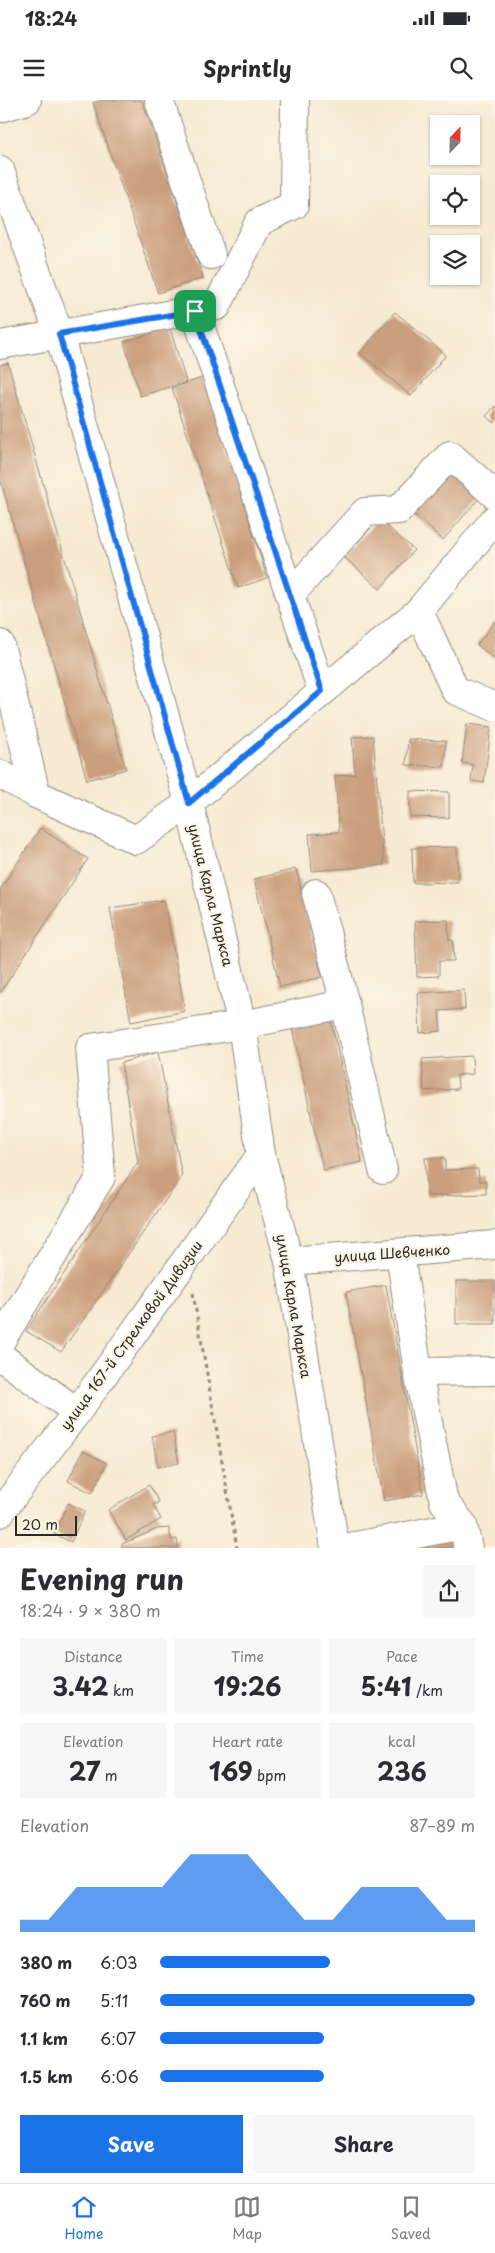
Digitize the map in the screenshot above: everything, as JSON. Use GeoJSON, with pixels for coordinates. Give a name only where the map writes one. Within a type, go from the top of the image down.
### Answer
{"type":"FeatureCollection","features":[{"type":"Feature","properties":{"kind":"street"},"geometry":{"type":"LineString","coordinates":[[0,108],[27,100]]}},
{"type":"Feature","properties":{"kind":"street"},"geometry":{"type":"LineString","coordinates":[[159,100],[211,255]]}},
{"type":"Feature","properties":{"kind":"street"},"geometry":{"type":"LineString","coordinates":[[0,345],[217,306],[259,222],[294,205],[295,100]]}},
{"type":"Feature","properties":{"kind":"street","name":"улица Карла Маркса"},"geometry":{"type":"LineString","coordinates":[[0,170],[59,334],[189,803],[242,1025],[261,1155],[289,1261],[335,1548]]}},
{"type":"Feature","properties":{"kind":"street"},"geometry":{"type":"LineString","coordinates":[[195,311],[322,691]]}},
{"type":"Feature","properties":{"kind":"street"},"geometry":{"type":"LineString","coordinates":[[290,595],[365,512],[399,510],[450,455],[495,495]]}},
{"type":"Feature","properties":{"kind":"street"},"geometry":{"type":"LineString","coordinates":[[0,774],[36,794],[136,840],[189,803],[418,611],[495,519]]}},
{"type":"Feature","properties":{"kind":"street"},"geometry":{"type":"LineString","coordinates":[[418,611],[455,690],[495,707]]}},
{"type":"Feature","properties":{"kind":"street"},"geometry":{"type":"LineString","coordinates":[[0,644],[36,794]]}},
{"type":"Feature","properties":{"kind":"street"},"geometry":{"type":"LineString","coordinates":[[316,893],[345,1004],[383,1170]]}},
{"type":"Feature","properties":{"kind":"street"},"geometry":{"type":"LineString","coordinates":[[0,1342],[101,1177],[90,1048],[242,1025],[345,1004]]}},
{"type":"Feature","properties":{"kind":"street","name":"улица 167-й Стрелковой Дивизии"},"geometry":{"type":"LineString","coordinates":[[0,1513],[8,1486],[77,1412],[261,1155]]}},
{"type":"Feature","properties":{"kind":"street","name":"улица Шевченко"},"geometry":{"type":"LineString","coordinates":[[289,1261],[495,1245]]}},
{"type":"Feature","properties":{"kind":"street"},"geometry":{"type":"LineString","coordinates":[[346,1548],[465,1537],[444,1502],[418,1372],[400,1253]]}},
{"type":"Feature","properties":{"kind":"street"},"geometry":{"type":"LineString","coordinates":[[0,1356],[77,1412]]}},
{"type":"Feature","properties":{"kind":"street"},"geometry":{"type":"LineString","coordinates":[[418,1372],[495,1371]]}},
{"type":"Feature","properties":{"kind":"path"},"geometry":{"type":"LineString","coordinates":[[190,1255],[192,1288],[237,1548]]}},
{"type":"Feature","properties":{"kind":"building"},"geometry":{"type":"Polygon","coordinates":[[[103,100],[142,100],[203,278],[158,293],[93,103],[103,100]]]}},
{"type":"Feature","properties":{"kind":"building"},"geometry":{"type":"Polygon","coordinates":[[[395,312],[446,355],[411,396],[360,353],[395,312]]]}},
{"type":"Feature","properties":{"kind":"building"},"geometry":{"type":"Polygon","coordinates":[[[170,328],[186,382],[140,396],[124,342],[170,328]]]}},
{"type":"Feature","properties":{"kind":"building"},"geometry":{"type":"Polygon","coordinates":[[[8,363],[126,769],[87,780],[0,478],[0,365],[8,363]]]}},
{"type":"Feature","properties":{"kind":"building"},"geometry":{"type":"Polygon","coordinates":[[[205,377],[267,578],[238,588],[172,388],[205,377]]]}},
{"type":"Feature","properties":{"kind":"building"},"geometry":{"type":"Polygon","coordinates":[[[495,406],[495,423],[486,416],[495,406]]]}},
{"type":"Feature","properties":{"kind":"building"},"geometry":{"type":"Polygon","coordinates":[[[449,467],[482,495],[443,540],[410,511],[449,467]]]}},
{"type":"Feature","properties":{"kind":"building"},"geometry":{"type":"Polygon","coordinates":[[[379,519],[414,550],[380,589],[344,557],[379,519]]]}},
{"type":"Feature","properties":{"kind":"building"},"geometry":{"type":"Polygon","coordinates":[[[495,621],[495,659],[477,645],[495,621]]]}},
{"type":"Feature","properties":{"kind":"building"},"geometry":{"type":"Polygon","coordinates":[[[467,724],[491,727],[484,783],[471,781],[473,765],[462,763],[467,724]]]}},
{"type":"Feature","properties":{"kind":"building"},"geometry":{"type":"Polygon","coordinates":[[[373,736],[384,865],[312,871],[309,834],[339,832],[335,776],[355,774],[352,737],[373,736]]]}},
{"type":"Feature","properties":{"kind":"building"},"geometry":{"type":"Polygon","coordinates":[[[408,739],[446,741],[444,767],[406,765],[408,739]]]}},
{"type":"Feature","properties":{"kind":"building"},"geometry":{"type":"Polygon","coordinates":[[[410,791],[449,792],[449,818],[410,817],[410,791]]]}},
{"type":"Feature","properties":{"kind":"building"},"geometry":{"type":"Polygon","coordinates":[[[40,828],[88,859],[0,993],[0,890],[40,828]]]}},
{"type":"Feature","properties":{"kind":"building"},"geometry":{"type":"Polygon","coordinates":[[[457,847],[458,882],[413,883],[412,848],[457,847]]]}},
{"type":"Feature","properties":{"kind":"building"},"geometry":{"type":"Polygon","coordinates":[[[296,869],[322,977],[280,987],[254,879],[296,869]]]}},
{"type":"Feature","properties":{"kind":"building"},"geometry":{"type":"Polygon","coordinates":[[[164,900],[185,1011],[131,1022],[110,908],[164,900]]]}},
{"type":"Feature","properties":{"kind":"building"},"geometry":{"type":"Polygon","coordinates":[[[448,920],[449,940],[453,940],[454,961],[439,961],[439,976],[417,977],[415,921],[448,920]]]}},
{"type":"Feature","properties":{"kind":"building"},"geometry":{"type":"Polygon","coordinates":[[[464,990],[465,1009],[439,1011],[441,1031],[420,1033],[418,993],[464,990]]]}},
{"type":"Feature","properties":{"kind":"building"},"geometry":{"type":"Polygon","coordinates":[[[331,1020],[362,1162],[323,1170],[292,1028],[331,1020]]]}},
{"type":"Feature","properties":{"kind":"building"},"geometry":{"type":"Polygon","coordinates":[[[158,1052],[182,1176],[61,1352],[26,1331],[138,1162],[121,1063],[158,1052]]]}},
{"type":"Feature","properties":{"kind":"building"},"geometry":{"type":"Polygon","coordinates":[[[472,1056],[473,1074],[457,1075],[458,1089],[424,1091],[422,1059],[472,1056]]]}},
{"type":"Feature","properties":{"kind":"building"},"geometry":{"type":"Polygon","coordinates":[[[425,1158],[445,1158],[445,1170],[478,1169],[479,1181],[486,1181],[486,1194],[427,1196],[425,1158]]]}},
{"type":"Feature","properties":{"kind":"building"},"geometry":{"type":"Polygon","coordinates":[[[456,1281],[495,1281],[495,1324],[456,1324],[456,1281]]]}},
{"type":"Feature","properties":{"kind":"building"},"geometry":{"type":"Polygon","coordinates":[[[386,1285],[423,1494],[384,1501],[346,1292],[386,1285]]]}},
{"type":"Feature","properties":{"kind":"building"},"geometry":{"type":"Polygon","coordinates":[[[173,1432],[179,1463],[158,1467],[152,1436],[173,1432]]]}},
{"type":"Feature","properties":{"kind":"building"},"geometry":{"type":"Polygon","coordinates":[[[83,1451],[107,1463],[92,1493],[68,1481],[83,1451]]]}},
{"type":"Feature","properties":{"kind":"building"},"geometry":{"type":"Polygon","coordinates":[[[149,1485],[159,1502],[153,1505],[161,1519],[126,1540],[108,1510],[149,1485]]]}},
{"type":"Feature","properties":{"kind":"building"},"geometry":{"type":"Polygon","coordinates":[[[68,1503],[85,1511],[71,1542],[54,1534],[68,1503]]]}},
{"type":"Feature","properties":{"kind":"building"},"geometry":{"type":"Polygon","coordinates":[[[169,1528],[171,1540],[177,1539],[178,1548],[123,1548],[122,1544],[157,1529],[169,1528]]]}},
{"type":"Feature","properties":{"kind":"building"},"geometry":{"type":"Polygon","coordinates":[[[455,1537],[457,1548],[403,1548],[455,1537]]]}},
{"type":"Feature","properties":{"kind":"route"},"geometry":{"type":"LineString","coordinates":[[195,311],[322,691],[189,803],[59,334],[195,311]]}}]}
